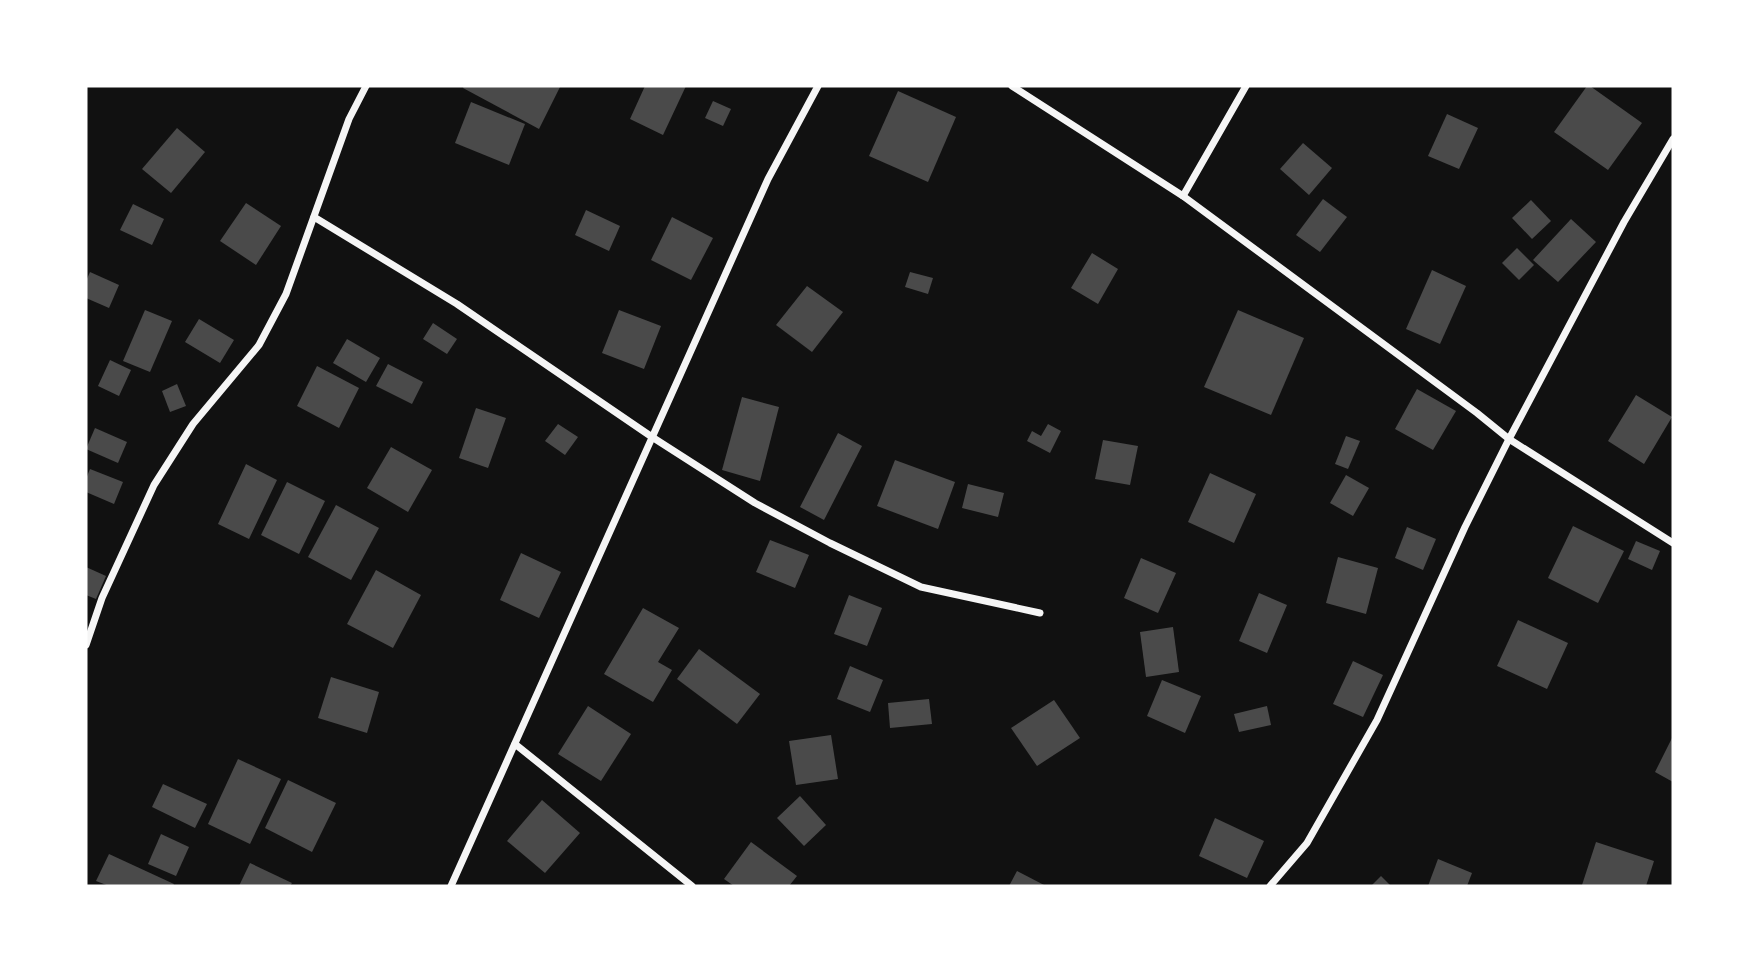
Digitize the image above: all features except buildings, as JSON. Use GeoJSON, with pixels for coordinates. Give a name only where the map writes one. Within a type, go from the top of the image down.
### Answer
{"type":"FeatureCollection","features":[{"type":"Feature","properties":{"kind":"street"},"geometry":{"type":"LineString","coordinates":[[86,645],[102,598],[154,485],[193,424],[258,345],[286,294],[349,119],[366,86]]}},
{"type":"Feature","properties":{"kind":"street"},"geometry":{"type":"LineString","coordinates":[[451,886],[768,179],[818,86]]}},
{"type":"Feature","properties":{"kind":"street"},"geometry":{"type":"LineString","coordinates":[[1012,86],[1183,196],[1509,439],[1673,543]]}},
{"type":"Feature","properties":{"kind":"street"},"geometry":{"type":"LineString","coordinates":[[1183,196],[1246,86]]}},
{"type":"Feature","properties":{"kind":"street"},"geometry":{"type":"LineString","coordinates":[[1270,886],[1307,843],[1377,720],[1465,527],[1509,439],[1624,222],[1673,139]]}},
{"type":"Feature","properties":{"kind":"street"},"geometry":{"type":"LineString","coordinates":[[314,217],[457,304],[652,437],[755,503],[921,587],[1040,613]]}},
{"type":"Feature","properties":{"kind":"street"},"geometry":{"type":"LineString","coordinates":[[515,744],[692,886]]}}]}
